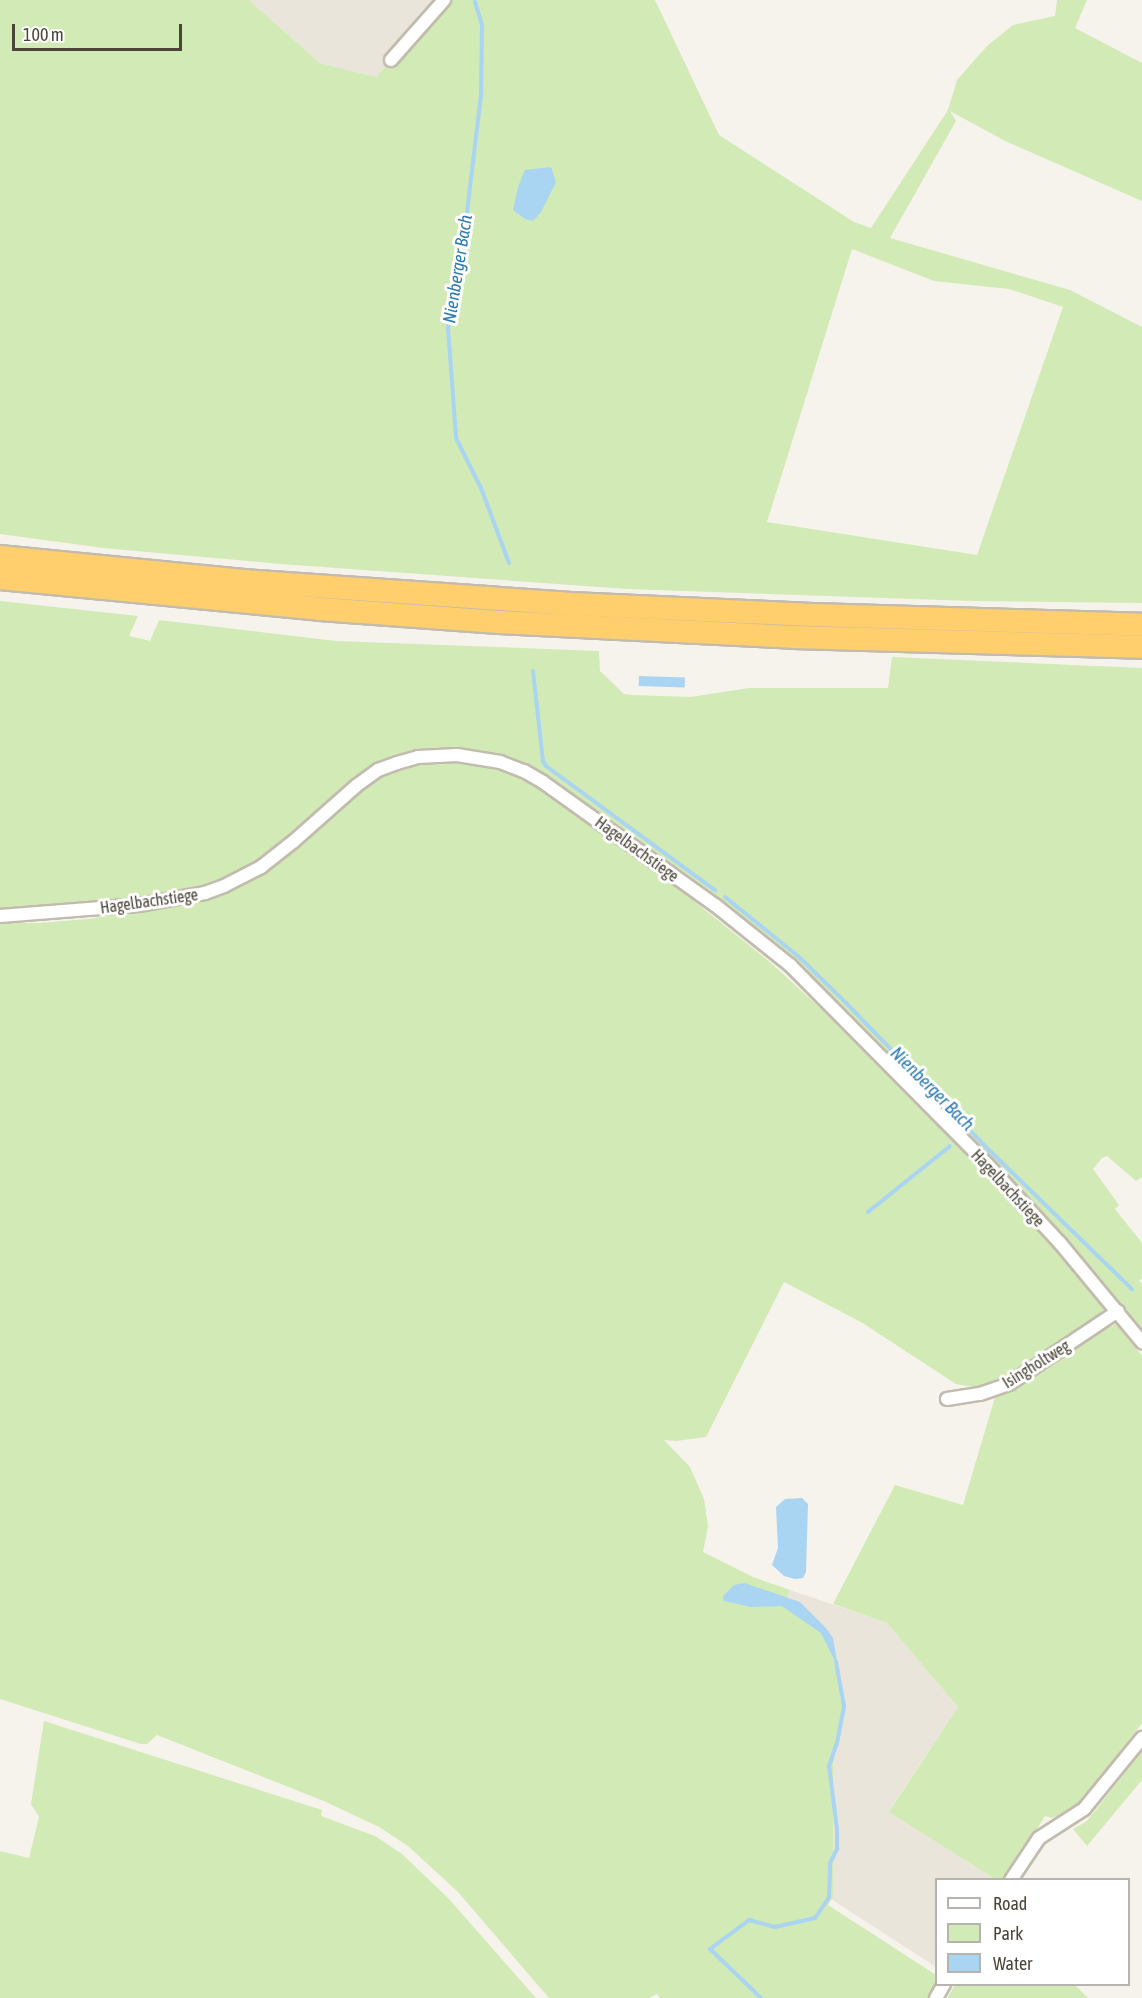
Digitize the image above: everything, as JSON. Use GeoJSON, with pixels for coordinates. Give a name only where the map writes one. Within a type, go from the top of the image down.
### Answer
{"type":"FeatureCollection","features":[{"type":"Feature","properties":{"kind":"highway"},"geometry":{"type":"LineString","coordinates":[[0,556],[171,574],[571,604],[1142,626]]}},
{"type":"Feature","properties":{"kind":"highway"},"geometry":{"type":"LineString","coordinates":[[0,578],[320,609],[641,630],[1142,647]]}},
{"type":"Feature","properties":{"kind":"street"},"geometry":{"type":"LineString","coordinates":[[391,60],[444,0]]}},
{"type":"Feature","properties":{"kind":"street","name":"Hagelbachstiege"},"geometry":{"type":"LineString","coordinates":[[0,916],[139,905],[205,893],[244,877],[267,862],[378,770],[397,763],[435,755],[480,758],[500,762],[543,782],[715,905],[790,965],[987,1164],[1118,1311],[1142,1342]]}},
{"type":"Feature","properties":{"kind":"street","name":"Isingholtweg"},"geometry":{"type":"LineString","coordinates":[[947,1400],[980,1394],[1009,1384],[1118,1311]]}},
{"type":"Feature","properties":{"kind":"street"},"geometry":{"type":"LineString","coordinates":[[1012,1878],[1040,1838],[1084,1809],[1142,1738]]}},
{"type":"Feature","properties":{"kind":"shaded area"},"geometry":{"type":"Polygon","coordinates":[[[249,0],[447,0],[376,77],[320,63],[249,0]]]}},
{"type":"Feature","properties":{"kind":"shaded area"},"geometry":{"type":"Polygon","coordinates":[[[790,1590],[887,1623],[958,1707],[889,1811],[993,1878],[935,1878],[935,1966],[831,1899],[833,1765],[844,1706],[787,1599],[790,1590]]]}},
{"type":"Feature","properties":{"kind":"green space"},"geometry":{"type":"Polygon","coordinates":[[[0,0],[249,0],[320,63],[376,77],[447,0],[655,0],[719,135],[854,222],[871,228],[948,110],[957,80],[987,46],[1013,25],[1055,16],[1057,0],[1087,0],[1075,28],[1142,63],[1142,201],[1005,141],[950,111],[956,121],[890,238],[1070,290],[1142,327],[1142,603],[971,601],[627,589],[281,564],[103,548],[0,534],[0,0]],[[852,249],[767,522],[977,555],[1063,307],[1009,289],[934,281],[852,249]]]}},
{"type":"Feature","properties":{"kind":"green space"},"geometry":{"type":"Polygon","coordinates":[[[0,601],[138,616],[129,636],[150,641],[159,620],[336,641],[599,651],[600,671],[624,694],[632,695],[690,697],[749,688],[888,688],[892,657],[1142,668],[1142,1177],[1136,1181],[1107,1156],[1102,1158],[1093,1169],[1119,1205],[1115,1209],[1142,1243],[1142,1278],[1139,1281],[1142,1284],[1142,1334],[1015,1185],[811,979],[524,771],[457,755],[378,770],[294,841],[205,893],[0,916],[0,601]]]}},
{"type":"Feature","properties":{"kind":"green space"},"geometry":{"type":"Polygon","coordinates":[[[467,759],[516,772],[602,827],[771,963],[821,1009],[1048,1241],[1104,1309],[1092,1321],[1016,1374],[979,1388],[956,1384],[861,1322],[784,1282],[706,1437],[676,1441],[664,1440],[690,1467],[704,1499],[708,1526],[703,1552],[753,1577],[790,1590],[787,1599],[832,1638],[844,1706],[833,1765],[833,1897],[828,1905],[935,1974],[935,1986],[937,1986],[930,1998],[660,1998],[657,1994],[649,1998],[549,1998],[458,1892],[408,1846],[379,1827],[324,1801],[157,1735],[147,1744],[141,1744],[0,1699],[0,923],[88,919],[194,903],[219,896],[270,870],[359,793],[383,776],[421,762],[467,759]]]}},
{"type":"Feature","properties":{"kind":"green space"},"geometry":{"type":"Polygon","coordinates":[[[1116,1324],[1142,1356],[1142,1723],[1076,1809],[1052,1818],[1045,1816],[1006,1878],[993,1878],[889,1812],[958,1707],[887,1623],[833,1604],[895,1485],[963,1505],[996,1394],[1023,1385],[1100,1332],[1116,1324]]]}},
{"type":"Feature","properties":{"kind":"green space"},"geometry":{"type":"Polygon","coordinates":[[[44,1721],[322,1810],[321,1816],[375,1836],[402,1854],[449,1899],[536,1998],[0,1998],[0,1851],[29,1858],[39,1817],[31,1804],[44,1721]]]}},
{"type":"Feature","properties":{"kind":"green space"},"geometry":{"type":"Polygon","coordinates":[[[1142,1751],[1142,1780],[1087,1846],[1073,1829],[1087,1821],[1142,1751]]]}},
{"type":"Feature","properties":{"kind":"green space"},"geometry":{"type":"Polygon","coordinates":[[[954,1986],[1076,1986],[1088,1998],[947,1998],[954,1986]]]}},
{"type":"Feature","properties":{"kind":"water"},"geometry":{"type":"Polygon","coordinates":[[[551,167],[556,182],[541,212],[533,221],[525,219],[513,210],[518,187],[525,170],[551,167]]]}},
{"type":"Feature","properties":{"kind":"water"},"geometry":{"type":"Polygon","coordinates":[[[639,676],[685,678],[685,688],[639,686],[639,676]]]}},
{"type":"Feature","properties":{"kind":"water"},"geometry":{"type":"Polygon","coordinates":[[[802,1498],[808,1504],[806,1572],[803,1578],[795,1579],[784,1576],[772,1565],[778,1548],[776,1507],[785,1499],[802,1498]]]}},
{"type":"Feature","properties":{"kind":"water"},"geometry":{"type":"Polygon","coordinates":[[[744,1583],[800,1602],[833,1638],[838,1667],[821,1633],[782,1606],[751,1607],[724,1601],[723,1596],[734,1585],[744,1583]]]}},
{"type":"Feature","properties":{"kind":"waterway","name":"Nienberger Bach"},"geometry":{"type":"LineString","coordinates":[[475,2],[482,25],[481,95],[462,254],[448,328],[456,438],[481,488],[509,563]]}},
{"type":"Feature","properties":{"kind":"waterway","name":"Nienberger Bach"},"geometry":{"type":"LineString","coordinates":[[533,671],[543,761],[546,766],[715,890]]}},
{"type":"Feature","properties":{"kind":"waterway","name":"Nienberger Bach"},"geometry":{"type":"LineString","coordinates":[[725,897],[799,957],[991,1152],[1132,1289]]}},
{"type":"Feature","properties":{"kind":"waterway"},"geometry":{"type":"LineString","coordinates":[[868,1212],[950,1146]]}},
{"type":"Feature","properties":{"kind":"waterway"},"geometry":{"type":"LineString","coordinates":[[761,1998],[710,1949],[749,1920],[775,1927],[815,1918],[829,1897],[830,1863],[837,1849],[837,1829],[829,1766],[837,1743],[844,1706],[836,1662]]}}]}
